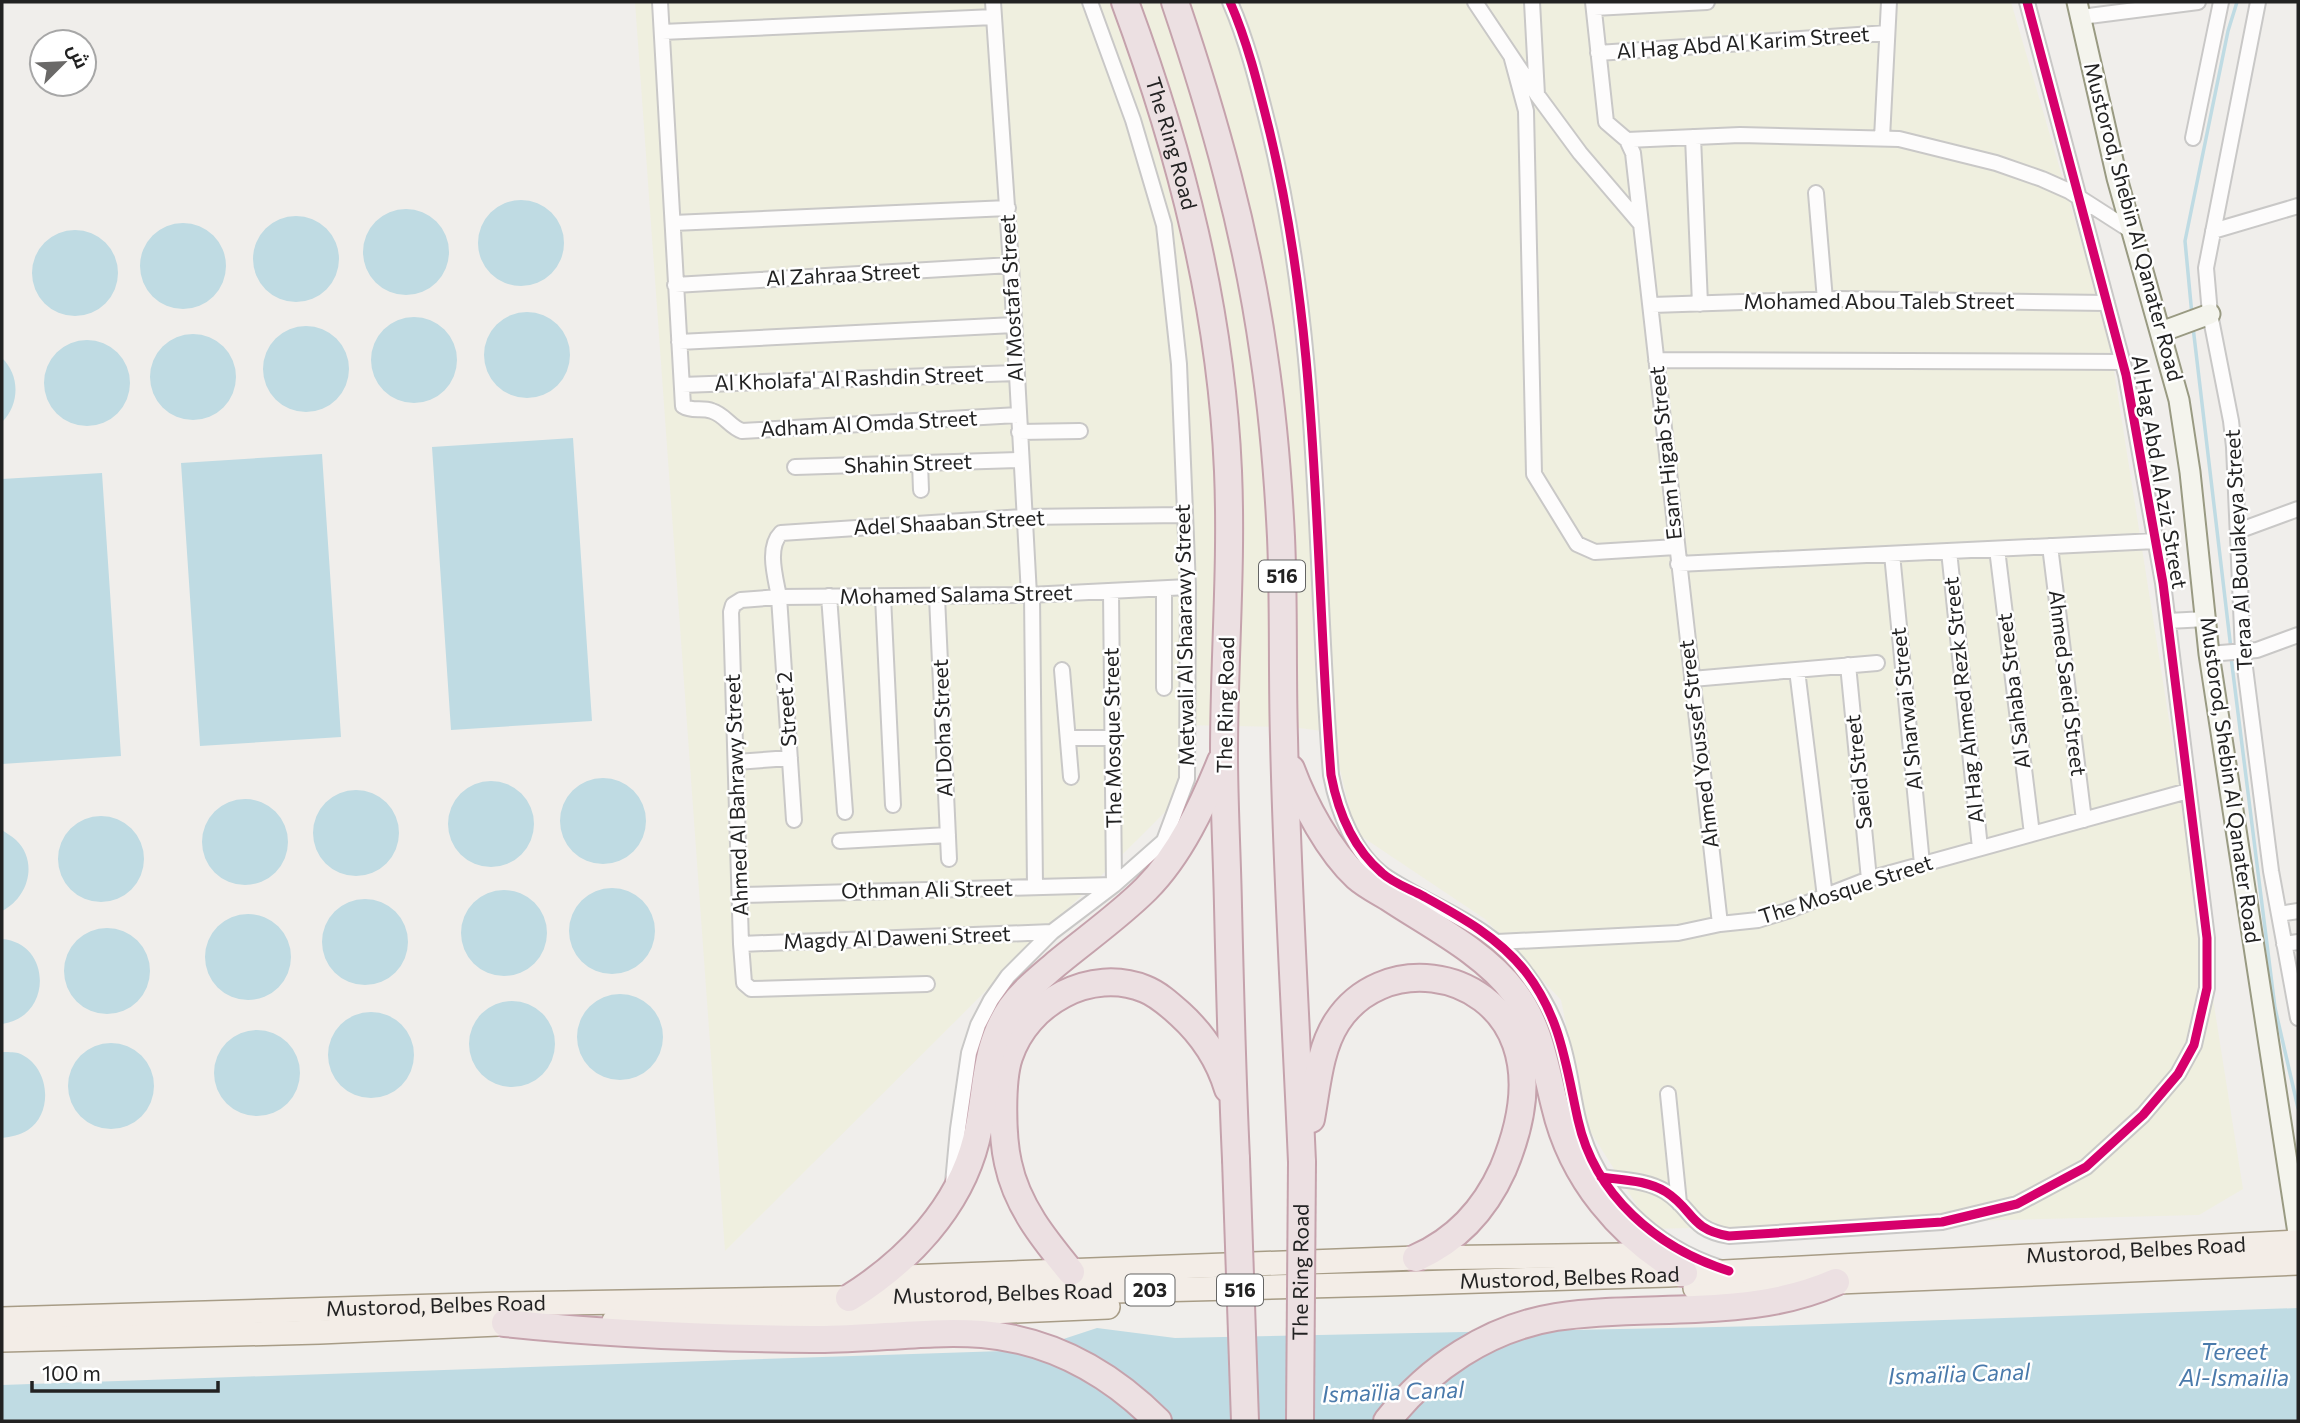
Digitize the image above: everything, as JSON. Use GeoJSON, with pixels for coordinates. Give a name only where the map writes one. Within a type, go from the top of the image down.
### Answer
{"type":"FeatureCollection","features":[{"type":"Feature","properties":{"kind":"highway","name":"The Ring Road"},"geometry":{"type":"LineString","coordinates":[[1125,2],[1151,72],[1185,189],[1210,308],[1228,469],[1230,550],[1224,753],[1245,1421]]}},
{"type":"Feature","properties":{"kind":"highway","name":"The Ring Road"},"geometry":{"type":"LineString","coordinates":[[1175,2],[1203,85],[1249,264],[1275,447],[1281,539],[1284,738],[1302,1162],[1300,1421]]}},
{"type":"Feature","properties":{"kind":"highway"},"geometry":{"type":"LineString","coordinates":[[1284,738],[1291,770],[1310,810],[1332,845],[1358,877],[1484,960],[1517,996],[1533,1025],[1562,1131],[1581,1172],[1606,1209],[1676,1274]]}},
{"type":"Feature","properties":{"kind":"highway"},"geometry":{"type":"LineString","coordinates":[[860,1298],[901,1261],[930,1229],[953,1195],[976,1140],[987,1064],[1005,1018],[1023,993],[1146,888],[1165,865],[1194,820],[1224,753]]}},
{"type":"Feature","properties":{"kind":"highway"},"geometry":{"type":"LineString","coordinates":[[1302,1162],[1325,1047],[1337,1022],[1352,1003],[1371,989],[1394,980],[1419,976],[1444,979],[1467,988],[1488,1002],[1504,1021],[1516,1043],[1521,1068],[1520,1103],[1514,1137],[1500,1174],[1475,1216],[1448,1240],[1416,1258]]}},
{"type":"Feature","properties":{"kind":"highway"},"geometry":{"type":"LineString","coordinates":[[1071,1272],[1033,1224],[1018,1195],[1008,1163],[1003,1131],[1008,1058],[1032,1017],[1050,1001],[1071,990],[1094,983],[1118,982],[1146,989],[1186,1019],[1208,1045],[1222,1072],[1234,1113]]}},
{"type":"Feature","properties":{"kind":"highway"},"geometry":{"type":"LineString","coordinates":[[1387,1421],[1410,1394],[1441,1367],[1477,1345],[1536,1321],[1572,1315],[1718,1308],[1776,1302],[1807,1294],[1836,1282]]}},
{"type":"Feature","properties":{"kind":"highway"},"geometry":{"type":"LineString","coordinates":[[505,1323],[580,1331],[816,1340],[961,1334],[1012,1339],[1060,1353],[1113,1381],[1158,1421]]}},
{"type":"Feature","properties":{"kind":"main road","name":"Mustorod, Shebin Al Qanater Road"},"geometry":{"type":"LineString","coordinates":[[2079,9],[2117,178],[2133,232],[2171,328],[2190,472],[2209,654],[2298,1233]]}},
{"type":"Feature","properties":{"kind":"main road"},"geometry":{"type":"LineString","coordinates":[[2171,328],[2207,315]]}},
{"type":"Feature","properties":{"kind":"main road","name":"Mustorod, Belbes Road"},"geometry":{"type":"LineString","coordinates":[[2,1319],[1676,1274],[2298,1242]]}},
{"type":"Feature","properties":{"kind":"main road"},"geometry":{"type":"LineString","coordinates":[[860,1298],[905,1278],[1416,1258],[1624,1255],[1638,1257],[1676,1274]]}},
{"type":"Feature","properties":{"kind":"main road","name":"Mustorod, Belbes Road"},"geometry":{"type":"LineString","coordinates":[[2,1340],[320,1332],[505,1323],[942,1314],[1605,1292],[2298,1263]]}},
{"type":"Feature","properties":{"kind":"street"},"geometry":{"type":"LineString","coordinates":[[660,2],[682,385]]}},
{"type":"Feature","properties":{"kind":"street","name":"Al Mostafa Street"},"geometry":{"type":"LineString","coordinates":[[993,2],[1012,265],[1023,517],[1031,595],[1035,887]]}},
{"type":"Feature","properties":{"kind":"street","name":"Metwali Al Shaarawy Street"},"geometry":{"type":"LineString","coordinates":[[953,1195],[955,1149],[969,1053],[991,1000],[1007,976],[1052,932],[1114,885],[1164,841],[1187,779],[1188,587],[1179,365],[1164,225],[1133,120],[1090,2]]}},
{"type":"Feature","properties":{"kind":"street"},"geometry":{"type":"LineString","coordinates":[[1230,2],[1254,73],[1276,158],[1301,302],[1310,393],[1331,775],[1338,804],[1357,844],[1384,875],[1465,919],[1497,942],[1525,971],[1552,1016],[1561,1041],[1587,1150],[1616,1199],[1648,1230],[1694,1258],[1729,1271]]}},
{"type":"Feature","properties":{"kind":"street"},"geometry":{"type":"LineString","coordinates":[[1475,2],[1512,59],[1580,153],[1640,223]]}},
{"type":"Feature","properties":{"kind":"street"},"geometry":{"type":"LineString","coordinates":[[1532,2],[1538,96]]}},
{"type":"Feature","properties":{"kind":"street"},"geometry":{"type":"LineString","coordinates":[[1594,5],[1707,2]]}},
{"type":"Feature","properties":{"kind":"street"},"geometry":{"type":"LineString","coordinates":[[1882,138],[1889,2]]}},
{"type":"Feature","properties":{"kind":"street","name":"Al Hag Abd Al Aziz Street"},"geometry":{"type":"LineString","coordinates":[[1601,1177],[1648,1183],[1665,1191],[1702,1227],[1712,1233],[1729,1236],[1942,1222],[2017,1204],[2086,1167],[2143,1115],[2178,1074],[2194,1045],[2207,989],[2207,937],[2156,541],[2122,362],[2027,2]]}},
{"type":"Feature","properties":{"kind":"street"},"geometry":{"type":"LineString","coordinates":[[2079,9],[2198,2]]}},
{"type":"Feature","properties":{"kind":"street"},"geometry":{"type":"LineString","coordinates":[[2193,138],[2221,2]]}},
{"type":"Feature","properties":{"kind":"street","name":"Teraa Al Boulakeya Street"},"geometry":{"type":"LineString","coordinates":[[2258,2],[2206,268],[2207,315],[2231,421],[2243,652],[2278,914],[2291,943],[2298,1018]]}},
{"type":"Feature","properties":{"kind":"street","name":"Esam Higab Street"},"geometry":{"type":"LineString","coordinates":[[1594,5],[1606,122],[1627,141],[1633,153],[1652,305],[1678,564],[2156,541]]}},
{"type":"Feature","properties":{"kind":"street"},"geometry":{"type":"LineString","coordinates":[[662,32],[995,18]]}},
{"type":"Feature","properties":{"kind":"street","name":"Al Hag Abd Al Karim Street"},"geometry":{"type":"LineString","coordinates":[[1598,53],[1887,33]]}},
{"type":"Feature","properties":{"kind":"street"},"geometry":{"type":"LineString","coordinates":[[1512,59],[1526,111],[1534,474],[1577,544],[1595,552],[1676,547]]}},
{"type":"Feature","properties":{"kind":"street"},"geometry":{"type":"LineString","coordinates":[[1627,141],[1740,135],[1899,139],[1996,163],[2042,179],[2080,197],[2133,232]]}},
{"type":"Feature","properties":{"kind":"street"},"geometry":{"type":"LineString","coordinates":[[1693,137],[1700,304]]}},
{"type":"Feature","properties":{"kind":"street"},"geometry":{"type":"LineString","coordinates":[[1816,193],[1825,300]]}},
{"type":"Feature","properties":{"kind":"street"},"geometry":{"type":"LineString","coordinates":[[2213,231],[2298,206]]}},
{"type":"Feature","properties":{"kind":"street"},"geometry":{"type":"LineString","coordinates":[[673,223],[1007,208]]}},
{"type":"Feature","properties":{"kind":"street","name":"Al Zahraa Street"},"geometry":{"type":"LineString","coordinates":[[675,285],[1012,265]]}},
{"type":"Feature","properties":{"kind":"street","name":"Mohamed Abou Taleb Street"},"geometry":{"type":"LineString","coordinates":[[1652,305],[1825,300],[2107,303]]}},
{"type":"Feature","properties":{"kind":"street"},"geometry":{"type":"LineString","coordinates":[[679,342],[1014,325]]}},
{"type":"Feature","properties":{"kind":"street"},"geometry":{"type":"LineString","coordinates":[[1656,360],[2122,362]]}},
{"type":"Feature","properties":{"kind":"street","name":"Al Kholafa' Al Rashdin Street"},"geometry":{"type":"LineString","coordinates":[[682,385],[1016,373]]}},
{"type":"Feature","properties":{"kind":"street","name":"Adham Al Omda Street"},"geometry":{"type":"LineString","coordinates":[[682,385],[685,408],[713,411],[742,431],[1018,415]]}},
{"type":"Feature","properties":{"kind":"street"},"geometry":{"type":"LineString","coordinates":[[1019,432],[1080,431]]}},
{"type":"Feature","properties":{"kind":"street","name":"Shahin Street"},"geometry":{"type":"LineString","coordinates":[[795,467],[1021,460]]}},
{"type":"Feature","properties":{"kind":"street"},"geometry":{"type":"LineString","coordinates":[[920,463],[921,490]]}},
{"type":"Feature","properties":{"kind":"street"},"geometry":{"type":"LineString","coordinates":[[2238,531],[2298,509]]}},
{"type":"Feature","properties":{"kind":"street","name":"Adel Shaaban Street"},"geometry":{"type":"LineString","coordinates":[[779,597],[774,545],[775,538],[780,533],[1023,517],[1184,515]]}},
{"type":"Feature","properties":{"kind":"street","name":"Ahmed Saeid Street"},"geometry":{"type":"LineString","coordinates":[[2050,546],[2084,820]]}},
{"type":"Feature","properties":{"kind":"street","name":"Al Sahaba Street"},"geometry":{"type":"LineString","coordinates":[[1997,549],[2032,834]]}},
{"type":"Feature","properties":{"kind":"street","name":"Al Hag Ahmed Rezk Street"},"geometry":{"type":"LineString","coordinates":[[1949,551],[1980,849]]}},
{"type":"Feature","properties":{"kind":"street","name":"Al Sharwai Street"},"geometry":{"type":"LineString","coordinates":[[1892,554],[1922,864]]}},
{"type":"Feature","properties":{"kind":"street","name":"Ahmed Youssef Street"},"geometry":{"type":"LineString","coordinates":[[1678,564],[1720,924]]}},
{"type":"Feature","properties":{"kind":"street","name":"Mohamed Salama Street"},"geometry":{"type":"LineString","coordinates":[[731,612],[736,601],[779,597],[1031,595],[1188,587]]}},
{"type":"Feature","properties":{"kind":"street"},"geometry":{"type":"LineString","coordinates":[[1164,589],[1164,688]]}},
{"type":"Feature","properties":{"kind":"street","name":"The Mosque Street"},"geometry":{"type":"LineString","coordinates":[[1111,592],[1114,885]]}},
{"type":"Feature","properties":{"kind":"street"},"geometry":{"type":"LineString","coordinates":[[829,596],[845,812]]}},
{"type":"Feature","properties":{"kind":"street","name":"Street 2"},"geometry":{"type":"LineString","coordinates":[[779,597],[794,820]]}},
{"type":"Feature","properties":{"kind":"street"},"geometry":{"type":"LineString","coordinates":[[883,597],[893,805]]}},
{"type":"Feature","properties":{"kind":"street","name":"Al Doha Street"},"geometry":{"type":"LineString","coordinates":[[937,597],[949,859]]}},
{"type":"Feature","properties":{"kind":"street","name":"Ahmed Al Bahrawy Street"},"geometry":{"type":"LineString","coordinates":[[731,612],[744,983],[751,989],[927,984]]}},
{"type":"Feature","properties":{"kind":"street"},"geometry":{"type":"LineString","coordinates":[[2168,621],[2206,619]]}},
{"type":"Feature","properties":{"kind":"street"},"geometry":{"type":"LineString","coordinates":[[2209,654],[2243,652],[2272,646],[2298,635]]}},
{"type":"Feature","properties":{"kind":"street"},"geometry":{"type":"LineString","coordinates":[[1692,679],[1877,663]]}},
{"type":"Feature","properties":{"kind":"street","name":"Saeid Street"},"geometry":{"type":"LineString","coordinates":[[1848,665],[1869,879]]}},
{"type":"Feature","properties":{"kind":"street"},"geometry":{"type":"LineString","coordinates":[[1062,670],[1071,777]]}},
{"type":"Feature","properties":{"kind":"street"},"geometry":{"type":"LineString","coordinates":[[1797,670],[1825,897]]}},
{"type":"Feature","properties":{"kind":"street"},"geometry":{"type":"LineString","coordinates":[[1068,738],[1113,738]]}},
{"type":"Feature","properties":{"kind":"street"},"geometry":{"type":"LineString","coordinates":[[736,762],[790,758]]}},
{"type":"Feature","properties":{"kind":"street","name":"The Mosque Street"},"geometry":{"type":"LineString","coordinates":[[1497,942],[1678,933],[1720,924],[1758,920],[1869,879],[2188,791]]}},
{"type":"Feature","properties":{"kind":"street"},"geometry":{"type":"LineString","coordinates":[[840,841],[948,835]]}},
{"type":"Feature","properties":{"kind":"street","name":"Othman Ali Street"},"geometry":{"type":"LineString","coordinates":[[741,895],[1114,885]]}},
{"type":"Feature","properties":{"kind":"street"},"geometry":{"type":"LineString","coordinates":[[2278,914],[2298,911]]}},
{"type":"Feature","properties":{"kind":"street","name":"Magdy Al Daweni Street"},"geometry":{"type":"LineString","coordinates":[[741,944],[1052,932]]}},
{"type":"Feature","properties":{"kind":"street"},"geometry":{"type":"LineString","coordinates":[[1668,1094],[1679,1203]]}},
{"type":"Feature","properties":{"kind":"green space"},"geometry":{"type":"Polygon","coordinates":[[[635,2],[2011,2],[2108,333],[2243,1189],[2199,1215],[1649,1229],[1587,1126],[1561,1000],[1485,919],[1355,832],[1331,732],[1291,727],[1180,725],[1177,800],[725,1251],[635,2]]]}},
{"type":"Feature","properties":{"kind":"water"},"geometry":{"type":"Polygon","coordinates":[[[521,200],[545,207],[557,219],[564,243],[557,267],[545,279],[521,286],[497,279],[485,267],[478,243],[485,219],[497,207],[521,200]]]}},
{"type":"Feature","properties":{"kind":"water"},"geometry":{"type":"Polygon","coordinates":[[[406,209],[430,216],[442,228],[449,252],[442,276],[430,288],[406,295],[382,288],[370,276],[363,252],[370,228],[382,216],[406,209]]]}},
{"type":"Feature","properties":{"kind":"water"},"geometry":{"type":"Polygon","coordinates":[[[296,216],[320,223],[332,235],[339,259],[332,283],[320,295],[296,302],[272,295],[260,283],[253,259],[260,235],[272,223],[296,216]]]}},
{"type":"Feature","properties":{"kind":"water"},"geometry":{"type":"Polygon","coordinates":[[[183,223],[207,230],[219,242],[226,266],[219,290],[207,302],[183,309],[159,302],[147,290],[140,266],[147,242],[159,230],[183,223]]]}},
{"type":"Feature","properties":{"kind":"water"},"geometry":{"type":"Polygon","coordinates":[[[75,230],[99,237],[111,249],[118,273],[111,297],[99,309],[75,316],[51,309],[39,297],[32,273],[39,249],[51,237],[75,230]]]}},
{"type":"Feature","properties":{"kind":"water"},"geometry":{"type":"Polygon","coordinates":[[[527,312],[551,319],[563,331],[570,355],[563,379],[551,391],[527,398],[503,391],[491,379],[484,355],[491,331],[503,319],[527,312]]]}},
{"type":"Feature","properties":{"kind":"water"},"geometry":{"type":"Polygon","coordinates":[[[414,317],[438,324],[450,336],[457,360],[450,384],[438,396],[414,403],[390,396],[378,384],[371,360],[378,336],[390,324],[414,317]]]}},
{"type":"Feature","properties":{"kind":"water"},"geometry":{"type":"Polygon","coordinates":[[[306,326],[330,333],[342,345],[349,369],[342,393],[330,405],[306,412],[282,405],[270,393],[263,369],[270,345],[282,333],[306,326]]]}},
{"type":"Feature","properties":{"kind":"water"},"geometry":{"type":"Polygon","coordinates":[[[193,334],[217,341],[229,353],[236,377],[229,401],[217,413],[193,420],[169,413],[157,401],[150,377],[157,353],[169,341],[193,334]]]}},
{"type":"Feature","properties":{"kind":"water"},"geometry":{"type":"Polygon","coordinates":[[[87,340],[111,347],[123,359],[130,383],[123,407],[111,419],[87,426],[63,419],[51,407],[44,383],[51,359],[63,347],[87,340]]]}},
{"type":"Feature","properties":{"kind":"water"},"geometry":{"type":"Polygon","coordinates":[[[2,358],[12,373],[16,390],[12,407],[2,422],[2,358]]]}},
{"type":"Feature","properties":{"kind":"water"},"geometry":{"type":"Polygon","coordinates":[[[573,438],[592,721],[451,730],[432,447],[573,438]]]}},
{"type":"Feature","properties":{"kind":"water"},"geometry":{"type":"Polygon","coordinates":[[[322,454],[341,737],[200,746],[181,463],[322,454]]]}},
{"type":"Feature","properties":{"kind":"water"},"geometry":{"type":"Polygon","coordinates":[[[102,473],[121,756],[2,764],[2,479],[102,473]]]}},
{"type":"Feature","properties":{"kind":"water"},"geometry":{"type":"Polygon","coordinates":[[[603,778],[627,785],[639,797],[646,821],[639,845],[627,857],[603,864],[579,857],[567,845],[560,821],[567,797],[579,785],[603,778]]]}},
{"type":"Feature","properties":{"kind":"water"},"geometry":{"type":"Polygon","coordinates":[[[491,781],[515,788],[527,800],[534,824],[527,848],[515,860],[491,867],[467,860],[455,848],[448,824],[455,800],[467,788],[491,781]]]}},
{"type":"Feature","properties":{"kind":"water"},"geometry":{"type":"Polygon","coordinates":[[[356,790],[380,797],[392,809],[399,833],[392,857],[380,869],[356,876],[332,869],[320,857],[313,833],[320,809],[332,797],[356,790]]]}},
{"type":"Feature","properties":{"kind":"water"},"geometry":{"type":"Polygon","coordinates":[[[245,799],[269,806],[281,818],[288,842],[281,866],[269,878],[245,885],[221,878],[209,866],[202,842],[209,818],[221,806],[245,799]]]}},
{"type":"Feature","properties":{"kind":"water"},"geometry":{"type":"Polygon","coordinates":[[[101,816],[125,823],[137,835],[144,859],[137,883],[125,895],[101,902],[77,895],[65,883],[58,859],[65,835],[77,823],[101,816]]]}},
{"type":"Feature","properties":{"kind":"water"},"geometry":{"type":"Polygon","coordinates":[[[2,830],[23,849],[29,869],[24,889],[11,905],[2,911],[2,830]]]}},
{"type":"Feature","properties":{"kind":"water"},"geometry":{"type":"Polygon","coordinates":[[[612,888],[636,895],[648,907],[655,931],[648,955],[636,967],[612,974],[588,967],[576,955],[569,931],[576,907],[588,895],[612,888]]]}},
{"type":"Feature","properties":{"kind":"water"},"geometry":{"type":"Polygon","coordinates":[[[504,890],[528,897],[540,909],[547,933],[540,957],[528,969],[504,976],[480,969],[468,957],[461,933],[468,909],[480,897],[504,890]]]}},
{"type":"Feature","properties":{"kind":"water"},"geometry":{"type":"Polygon","coordinates":[[[365,899],[389,906],[401,918],[408,942],[401,966],[389,978],[365,985],[341,978],[329,966],[322,942],[329,918],[341,906],[365,899]]]}},
{"type":"Feature","properties":{"kind":"water"},"geometry":{"type":"Polygon","coordinates":[[[248,914],[272,921],[284,933],[291,957],[284,981],[272,993],[248,1000],[224,993],[212,981],[205,957],[212,933],[224,921],[248,914]]]}},
{"type":"Feature","properties":{"kind":"water"},"geometry":{"type":"Polygon","coordinates":[[[107,928],[131,935],[143,947],[150,971],[143,995],[131,1007],[107,1014],[83,1007],[71,995],[64,971],[71,947],[83,935],[107,928]]]}},
{"type":"Feature","properties":{"kind":"water"},"geometry":{"type":"Polygon","coordinates":[[[2,939],[18,944],[30,953],[40,980],[38,995],[31,1008],[19,1019],[2,1024],[2,939]]]}},
{"type":"Feature","properties":{"kind":"water"},"geometry":{"type":"Polygon","coordinates":[[[620,994],[644,1001],[656,1013],[663,1037],[656,1061],[644,1073],[620,1080],[596,1073],[584,1061],[577,1037],[584,1013],[596,1001],[620,994]]]}},
{"type":"Feature","properties":{"kind":"water"},"geometry":{"type":"Polygon","coordinates":[[[512,1001],[536,1008],[548,1020],[555,1044],[548,1068],[536,1080],[512,1087],[488,1080],[476,1068],[469,1044],[476,1020],[488,1008],[512,1001]]]}},
{"type":"Feature","properties":{"kind":"water"},"geometry":{"type":"Polygon","coordinates":[[[371,1012],[395,1019],[407,1031],[414,1055],[407,1079],[395,1091],[371,1098],[347,1091],[335,1079],[328,1055],[335,1031],[347,1019],[371,1012]]]}},
{"type":"Feature","properties":{"kind":"water"},"geometry":{"type":"Polygon","coordinates":[[[257,1030],[281,1037],[293,1049],[300,1073],[293,1097],[281,1109],[257,1116],[233,1109],[221,1097],[214,1073],[221,1049],[233,1037],[257,1030]]]}},
{"type":"Feature","properties":{"kind":"water"},"geometry":{"type":"Polygon","coordinates":[[[111,1043],[135,1050],[147,1062],[154,1086],[147,1110],[135,1122],[111,1129],[87,1122],[75,1110],[68,1086],[75,1062],[87,1050],[111,1043]]]}},
{"type":"Feature","properties":{"kind":"water"},"geometry":{"type":"Polygon","coordinates":[[[2,1052],[18,1053],[36,1067],[42,1077],[45,1101],[37,1122],[28,1130],[2,1138],[2,1052]]]}},
{"type":"Feature","properties":{"kind":"water","name":"Tereet Al-Ismailia"},"geometry":{"type":"Polygon","coordinates":[[[2298,1308],[2298,1421],[2,1421],[2,1385],[1030,1350],[1097,1328],[1175,1338],[1764,1326],[2298,1308]]]}},
{"type":"Feature","properties":{"kind":"waterway"},"geometry":{"type":"LineString","coordinates":[[2192,315],[2185,241],[2228,31],[2237,2]]}},
{"type":"Feature","properties":{"kind":"waterway"},"geometry":{"type":"LineString","coordinates":[[2193,327],[2231,649]]}},
{"type":"Feature","properties":{"kind":"waterway"},"geometry":{"type":"LineString","coordinates":[[2231,657],[2275,1008],[2298,1108]]}},
{"type":"Feature","properties":{"kind":"cycle path"},"geometry":{"type":"LineString","coordinates":[[1230,2],[1248,50],[1270,133],[1287,212],[1299,292],[1313,453],[1331,775],[1343,816],[1355,841],[1382,873],[1478,929],[1503,948],[1525,971],[1547,1006],[1554,1024],[1586,1147],[1614,1195],[1654,1233],[1677,1248],[1729,1271]]}},
{"type":"Feature","properties":{"kind":"cycle path"},"geometry":{"type":"LineString","coordinates":[[1601,1177],[1634,1181],[1659,1188],[1675,1199],[1706,1229],[1729,1236],[1942,1222],[2017,1204],[2086,1167],[2143,1115],[2178,1074],[2194,1045],[2207,988],[2207,938],[2163,583],[2126,375],[2027,2]]}},
{"type":"Feature","properties":{"kind":"water label","name":"Ismaïlia Canal"},"geometry":{"type":"Point","coordinates":[1959,1374]}},
{"type":"Feature","properties":{"kind":"water label","name":"Ismaïlia Canal"},"geometry":{"type":"Point","coordinates":[1393,1392]}}]}
